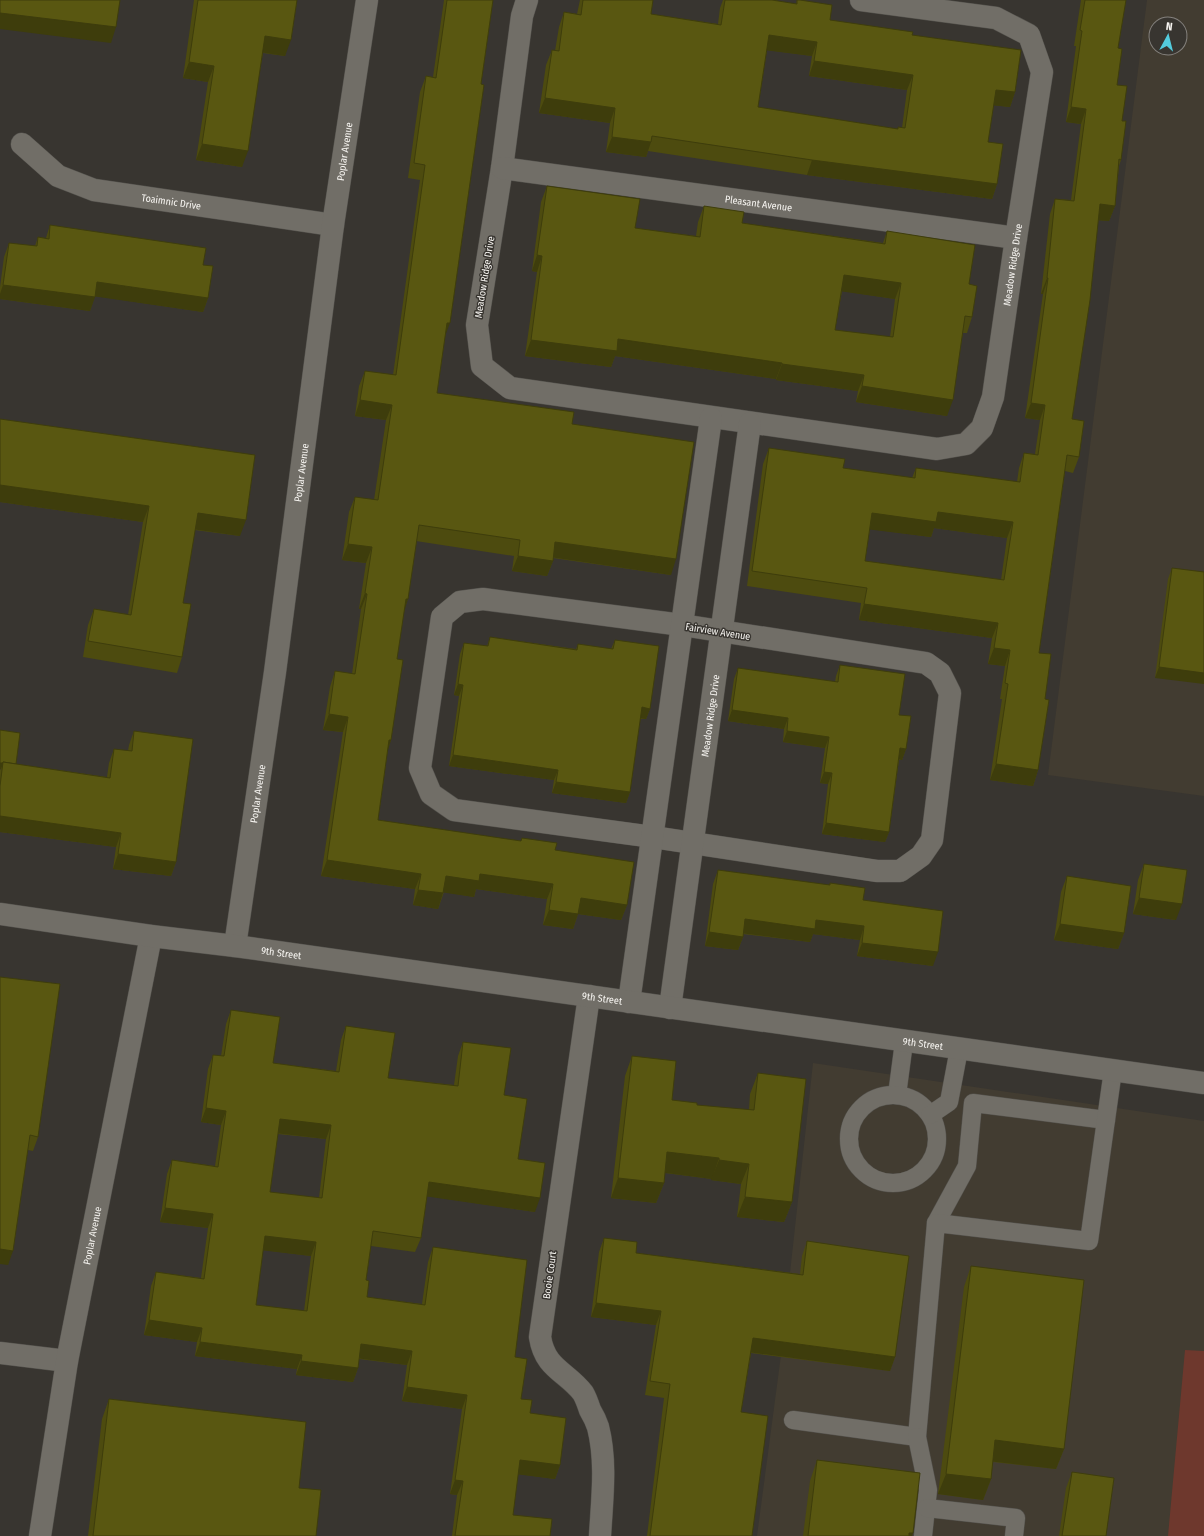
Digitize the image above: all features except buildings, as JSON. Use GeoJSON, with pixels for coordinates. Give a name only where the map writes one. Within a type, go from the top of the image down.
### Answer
{"type":"FeatureCollection","features":[{"type":"Feature","properties":{"kind":"street","name":"Poplar Avenue"},"geometry":{"type":"LineString","coordinates":[[235,946],[275,672],[333,225],[367,0]]}},
{"type":"Feature","properties":{"kind":"street","name":"Meadow Ridge Drive"},"geometry":{"type":"LineString","coordinates":[[527,0],[522,16],[502,168],[477,325],[482,366],[510,388],[710,418],[936,449],[966,444],[982,428],[992,397],[1042,72],[1029,35],[996,18],[861,0]]}},
{"type":"Feature","properties":{"kind":"street","name":"Toaimnic Drive"},"geometry":{"type":"LineString","coordinates":[[22,144],[58,176],[94,190],[333,225]]}},
{"type":"Feature","properties":{"kind":"street","name":"Pleasant Avenue"},"geometry":{"type":"LineString","coordinates":[[502,168],[1016,238]]}},
{"type":"Feature","properties":{"kind":"street"},"geometry":{"type":"LineString","coordinates":[[629,1002],[710,418]]}},
{"type":"Feature","properties":{"kind":"street","name":"Meadow Ridge Drive"},"geometry":{"type":"LineString","coordinates":[[670,1008],[750,423]]}},
{"type":"Feature","properties":{"kind":"street","name":"Fairview Avenue"},"geometry":{"type":"LineString","coordinates":[[483,599],[682,625],[721,632],[926,663],[940,673],[950,693],[932,840],[921,856],[900,871],[877,871],[652,837],[454,810],[431,794],[420,768],[442,617],[460,602],[483,599]]}},
{"type":"Feature","properties":{"kind":"street","name":"9th Street"},"geometry":{"type":"LineString","coordinates":[[0,914],[1204,1083]]}},
{"type":"Feature","properties":{"kind":"street","name":"Poplar Avenue"},"geometry":{"type":"LineString","coordinates":[[40,1536],[67,1361],[151,936]]}},
{"type":"Feature","properties":{"kind":"street","name":"Booie Court"},"geometry":{"type":"LineString","coordinates":[[589,996],[540,1336],[542,1348],[546,1357],[584,1394],[597,1426],[602,1458],[603,1491],[600,1536]]}},
{"type":"Feature","properties":{"kind":"street"},"geometry":{"type":"LineString","coordinates":[[0,1353],[67,1361]]}},
{"type":"Feature","properties":{"kind":"lane"},"geometry":{"type":"LineString","coordinates":[[897,1095],[904,1042]]}},
{"type":"Feature","properties":{"kind":"lane"},"geometry":{"type":"LineString","coordinates":[[930,1115],[949,1102],[959,1049]]}},
{"type":"Feature","properties":{"kind":"lane"},"geometry":{"type":"LineString","coordinates":[[936,1223],[1089,1241],[1113,1070]]}},
{"type":"Feature","properties":{"kind":"lane"},"geometry":{"type":"LineString","coordinates":[[883,1095],[897,1095],[910,1098],[921,1105],[930,1115],[936,1128],[937,1142],[934,1155],[927,1166],[917,1175],[904,1181],[890,1183],[876,1180],[864,1172],[855,1161],[849,1148],[849,1134],[852,1121],[860,1109],[870,1100],[883,1095]]}},
{"type":"Feature","properties":{"kind":"lane"},"geometry":{"type":"LineString","coordinates":[[924,1536],[928,1490],[917,1436],[936,1223],[966,1166],[974,1103],[1106,1120]]}},
{"type":"Feature","properties":{"kind":"lane"},"geometry":{"type":"LineString","coordinates":[[793,1420],[917,1436]]}},
{"type":"Feature","properties":{"kind":"lane"},"geometry":{"type":"LineString","coordinates":[[927,1508],[1016,1518],[1014,1536]]}},
{"type":"Feature","properties":{"kind":"shaded area"},"geometry":{"type":"Polygon","coordinates":[[[1147,0],[1204,0],[1204,796],[1048,775],[1147,0]]]}},
{"type":"Feature","properties":{"kind":"shaded area"},"geometry":{"type":"Polygon","coordinates":[[[813,1063],[1204,1121],[1204,1536],[757,1536],[781,1355],[813,1063]]]}},
{"type":"Feature","properties":{"kind":"shaded area"},"geometry":{"type":"Polygon","coordinates":[[[1185,1350],[1204,1351],[1204,1536],[1168,1536],[1185,1350]]]}}]}
